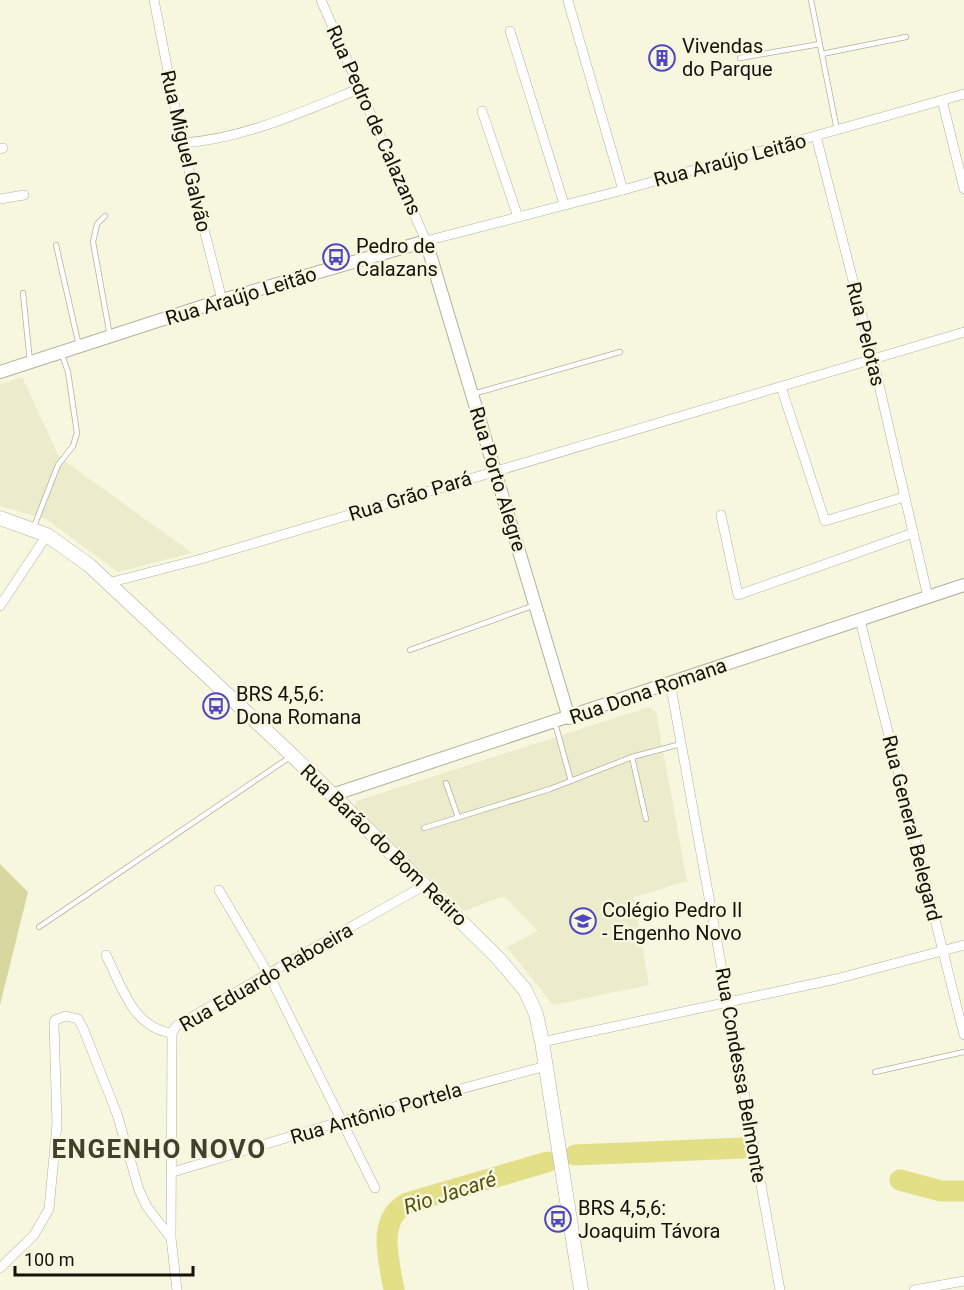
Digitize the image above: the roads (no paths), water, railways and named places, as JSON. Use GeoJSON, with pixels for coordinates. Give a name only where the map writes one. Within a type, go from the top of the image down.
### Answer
{"type":"FeatureCollection","features":[{"type":"Feature","properties":{"kind":"main road","name":"Rua Barão do Bom Retiro"},"geometry":{"type":"LineString","coordinates":[[0,518],[33,529],[89,565],[425,885],[498,958],[525,990],[536,1014],[542,1042],[580,1290]]}},
{"type":"Feature","properties":{"kind":"street","name":"Rua Miguel Galvão"},"geometry":{"type":"LineString","coordinates":[[154,0],[182,143],[222,300]]}},
{"type":"Feature","properties":{"kind":"street","name":"Rua Pedro de Calazans"},"geometry":{"type":"LineString","coordinates":[[321,0],[426,241]]}},
{"type":"Feature","properties":{"kind":"street"},"geometry":{"type":"LineString","coordinates":[[568,1],[623,190]]}},
{"type":"Feature","properties":{"kind":"street"},"geometry":{"type":"LineString","coordinates":[[510,32],[564,204]]}},
{"type":"Feature","properties":{"kind":"street"},"geometry":{"type":"LineString","coordinates":[[182,143],[217,139],[258,127],[361,88]]}},
{"type":"Feature","properties":{"kind":"street","name":"Rua Araújo Leitão"},"geometry":{"type":"LineString","coordinates":[[0,372],[222,300],[426,241],[623,190],[964,94]]}},
{"type":"Feature","properties":{"kind":"street"},"geometry":{"type":"LineString","coordinates":[[942,100],[964,189]]}},
{"type":"Feature","properties":{"kind":"street"},"geometry":{"type":"LineString","coordinates":[[482,111],[518,217]]}},
{"type":"Feature","properties":{"kind":"street","name":"Rua Pelotas"},"geometry":{"type":"LineString","coordinates":[[816,136],[873,359],[928,597]]}},
{"type":"Feature","properties":{"kind":"street"},"geometry":{"type":"LineString","coordinates":[[0,199],[24,195]]}},
{"type":"Feature","properties":{"kind":"street","name":"Rua Porto Alegre"},"geometry":{"type":"LineString","coordinates":[[426,241],[568,717]]}},
{"type":"Feature","properties":{"kind":"street","name":"Rua Grão Pará"},"geometry":{"type":"LineString","coordinates":[[108,583],[201,559],[964,332]]}},
{"type":"Feature","properties":{"kind":"street"},"geometry":{"type":"LineString","coordinates":[[781,387],[825,521],[904,497]]}},
{"type":"Feature","properties":{"kind":"street"},"geometry":{"type":"LineString","coordinates":[[721,515],[738,595],[913,533]]}},
{"type":"Feature","properties":{"kind":"street"},"geometry":{"type":"LineString","coordinates":[[0,606],[46,536]]}},
{"type":"Feature","properties":{"kind":"street","name":"Rua Dona Romana"},"geometry":{"type":"LineString","coordinates":[[332,795],[964,585]]}},
{"type":"Feature","properties":{"kind":"street","name":"Rua General Belegard"},"geometry":{"type":"LineString","coordinates":[[860,621],[964,1035]]}},
{"type":"Feature","properties":{"kind":"street","name":"Rua Condessa Belmonte"},"geometry":{"type":"LineString","coordinates":[[670,682],[780,1290]]}},
{"type":"Feature","properties":{"kind":"street","name":"Rua Eduardo Raboeira"},"geometry":{"type":"LineString","coordinates":[[105,956],[137,1014],[156,1031],[172,1033],[176,1026],[425,885]]}},
{"type":"Feature","properties":{"kind":"street"},"geometry":{"type":"LineString","coordinates":[[219,890],[269,975],[375,1188]]}},
{"type":"Feature","properties":{"kind":"street"},"geometry":{"type":"LineString","coordinates":[[542,1042],[836,978],[964,945]]}},
{"type":"Feature","properties":{"kind":"street"},"geometry":{"type":"LineString","coordinates":[[0,1268],[34,1235],[49,1209],[57,1124],[54,1024],[55,1020],[66,1016],[78,1019],[83,1028],[117,1114],[147,1207],[171,1238]]}},
{"type":"Feature","properties":{"kind":"street"},"geometry":{"type":"LineString","coordinates":[[172,1033],[171,1238],[177,1290]]}},
{"type":"Feature","properties":{"kind":"street","name":"Rua Antônio Portela"},"geometry":{"type":"LineString","coordinates":[[173,1172],[342,1121],[546,1066]]}},
{"type":"Feature","properties":{"kind":"street"},"geometry":{"type":"LineString","coordinates":[[914,1290],[964,1281]]}},
{"type":"Feature","properties":{"kind":"lane"},"geometry":{"type":"LineString","coordinates":[[811,0],[837,130]]}},
{"type":"Feature","properties":{"kind":"lane"},"geometry":{"type":"LineString","coordinates":[[822,54],[906,37]]}},
{"type":"Feature","properties":{"kind":"lane"},"geometry":{"type":"LineString","coordinates":[[740,58],[820,44]]}},
{"type":"Feature","properties":{"kind":"lane"},"geometry":{"type":"LineString","coordinates":[[105,216],[97,224],[93,242],[110,336]]}},
{"type":"Feature","properties":{"kind":"lane"},"geometry":{"type":"LineString","coordinates":[[56,245],[79,346]]}},
{"type":"Feature","properties":{"kind":"lane"},"geometry":{"type":"LineString","coordinates":[[23,294],[30,362]]}},
{"type":"Feature","properties":{"kind":"lane"},"geometry":{"type":"LineString","coordinates":[[33,529],[55,472],[73,447],[77,433],[68,372],[61,352]]}},
{"type":"Feature","properties":{"kind":"lane"},"geometry":{"type":"LineString","coordinates":[[472,394],[620,352]]}},
{"type":"Feature","properties":{"kind":"lane"},"geometry":{"type":"LineString","coordinates":[[410,650],[535,605]]}},
{"type":"Feature","properties":{"kind":"lane"},"geometry":{"type":"LineString","coordinates":[[555,722],[571,781]]}},
{"type":"Feature","properties":{"kind":"lane"},"geometry":{"type":"LineString","coordinates":[[424,828],[571,781],[632,758],[681,744]]}},
{"type":"Feature","properties":{"kind":"lane"},"geometry":{"type":"LineString","coordinates":[[39,927],[292,756]]}},
{"type":"Feature","properties":{"kind":"lane"},"geometry":{"type":"LineString","coordinates":[[632,758],[646,819]]}},
{"type":"Feature","properties":{"kind":"lane"},"geometry":{"type":"LineString","coordinates":[[446,783],[458,817]]}},
{"type":"Feature","properties":{"kind":"lane"},"geometry":{"type":"LineString","coordinates":[[875,1072],[964,1052]]}},
{"type":"Feature","properties":{"kind":"waterway","name":"Rio Jacaré"},"geometry":{"type":"LineString","coordinates":[[575,1155],[743,1148]]}},
{"type":"Feature","properties":{"kind":"waterway","name":"Rio Jacaré"},"geometry":{"type":"LineString","coordinates":[[394,1290],[387,1242],[391,1220],[397,1210],[407,1203],[547,1162]]}},
{"type":"Feature","properties":{"kind":"waterway","name":"Rio Jacaré"},"geometry":{"type":"LineString","coordinates":[[900,1180],[941,1191],[964,1191]]}},
{"type":"Feature","properties":{"kind":"place","name":"Vivendas do Parque"},"geometry":{"type":"Point","coordinates":[662,58]}},
{"type":"Feature","properties":{"kind":"place","name":"Pedro de Calazans"},"geometry":{"type":"Point","coordinates":[336,257]}},
{"type":"Feature","properties":{"kind":"place","name":"BRS 4,5,6: Dona Romana"},"geometry":{"type":"Point","coordinates":[216,706]}},
{"type":"Feature","properties":{"kind":"place","name":"Colégio Pedro II - Engenho Novo"},"geometry":{"type":"Point","coordinates":[583,921]}},
{"type":"Feature","properties":{"kind":"place","name":"BRS 4,5,6: Joaquim Távora"},"geometry":{"type":"Point","coordinates":[558,1219]}},
{"type":"Feature","properties":{"kind":"district","name":"ENGENHO NOVO"},"geometry":{"type":"Point","coordinates":[159,1149]}}]}
